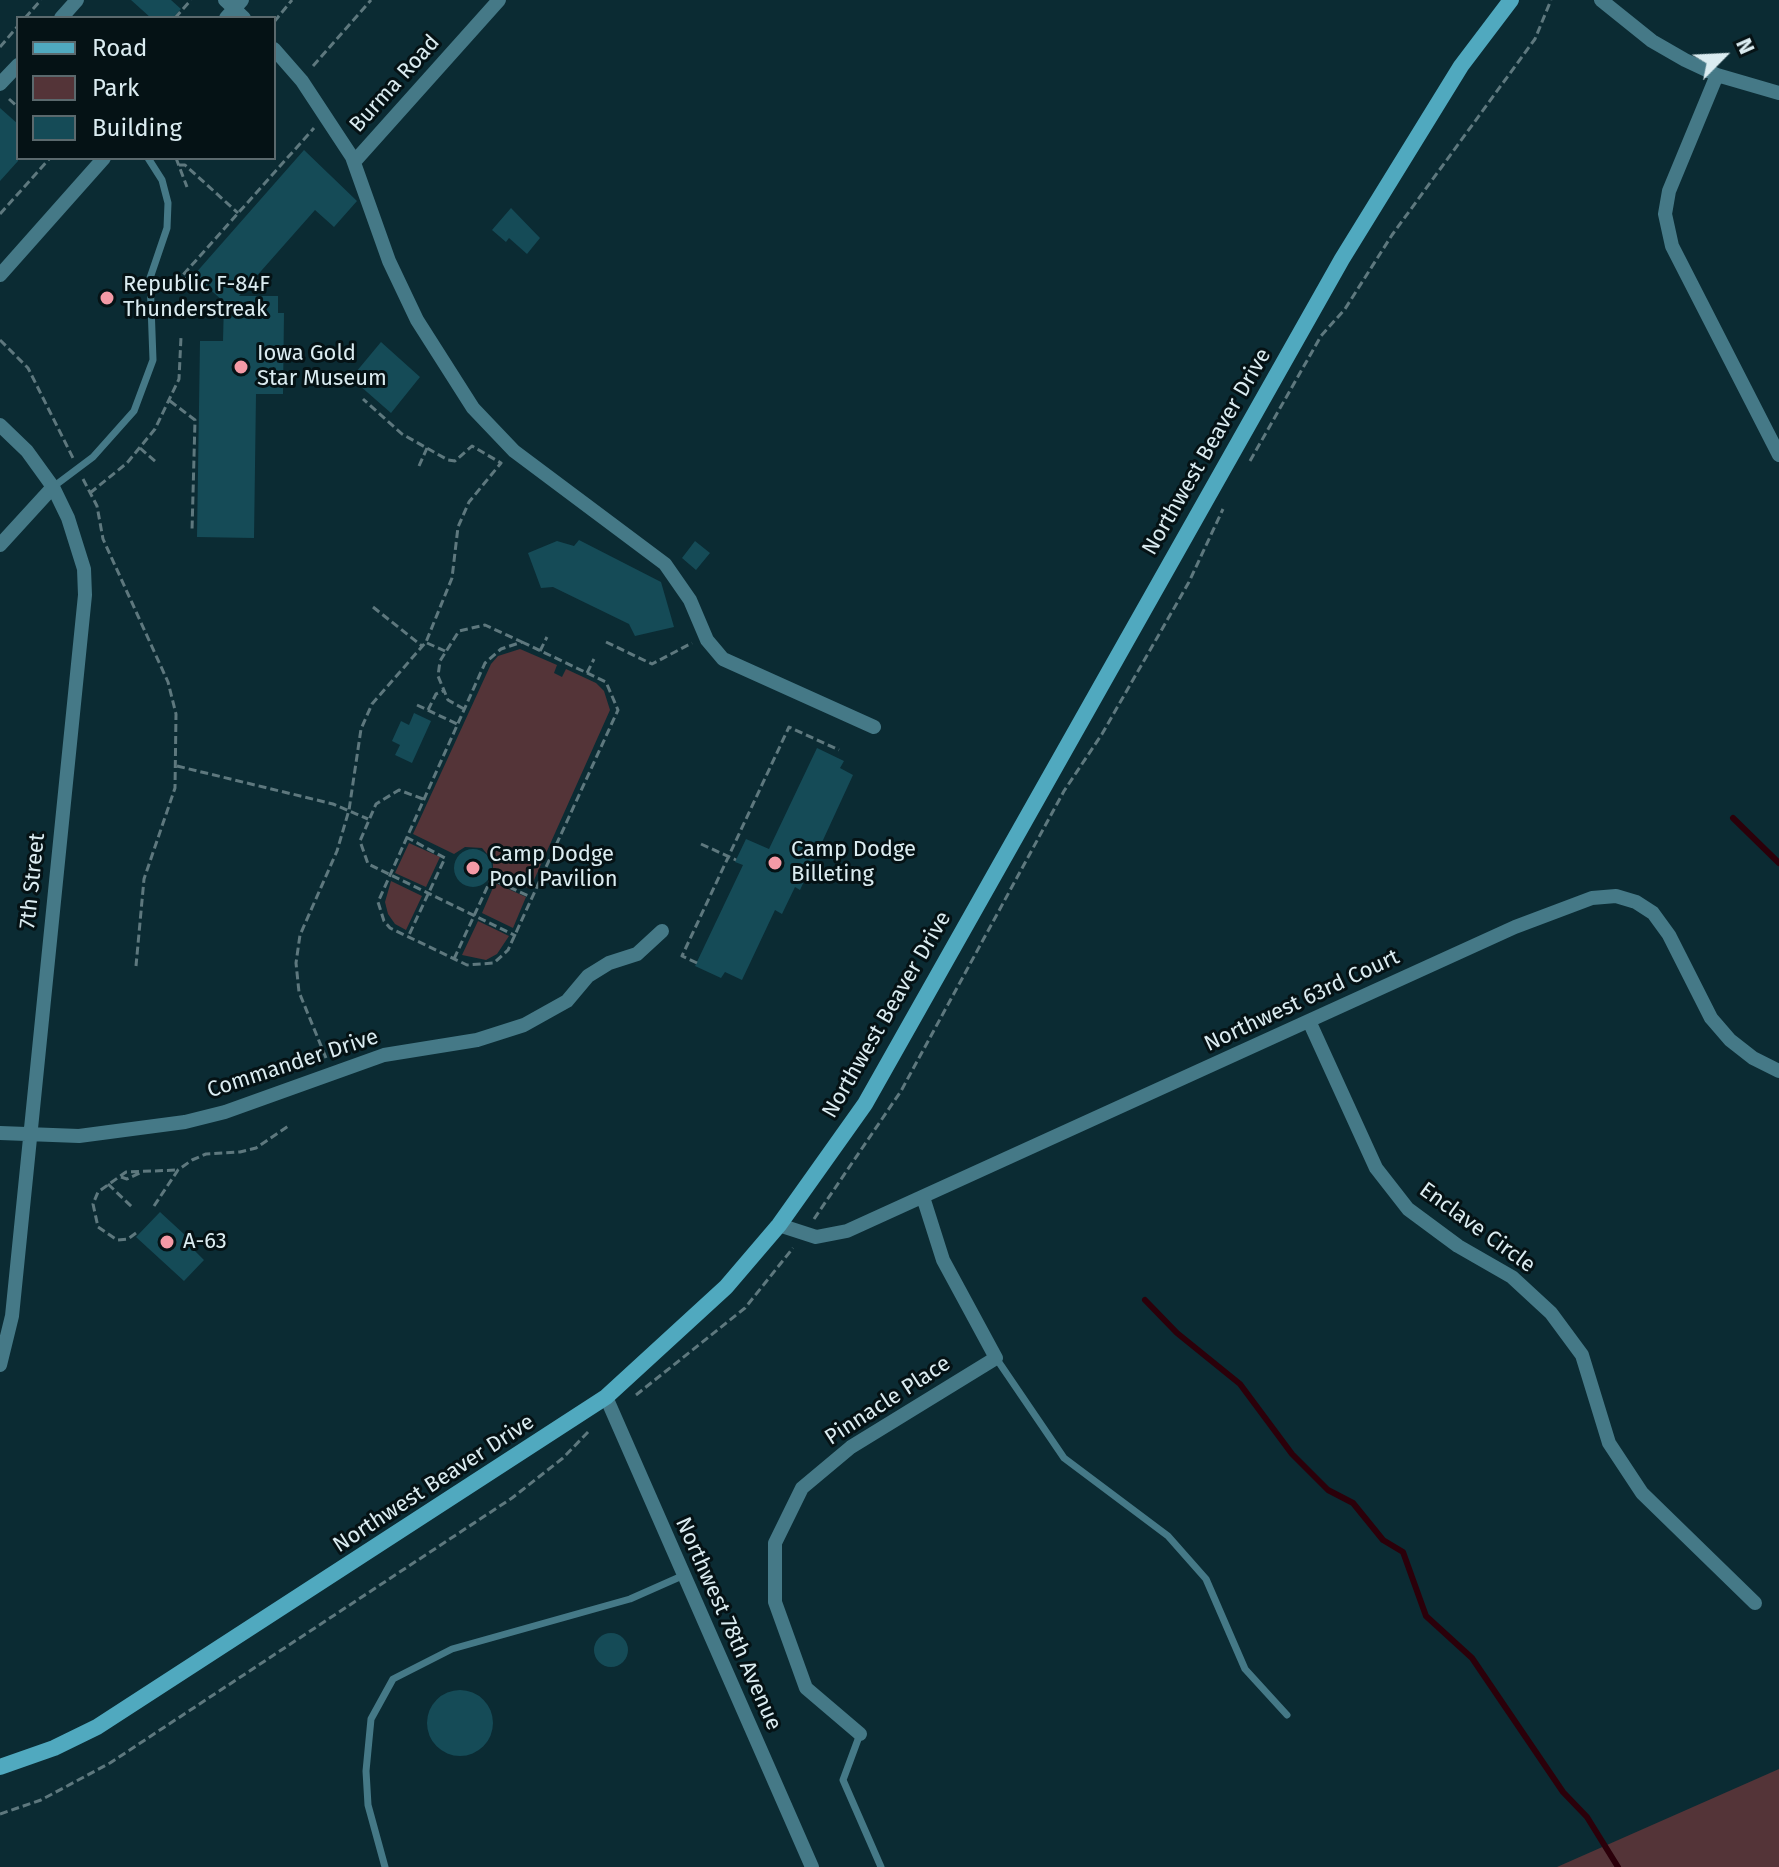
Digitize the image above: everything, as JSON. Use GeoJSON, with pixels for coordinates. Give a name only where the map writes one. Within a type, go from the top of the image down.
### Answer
{"type":"FeatureCollection","features":[{"type":"Feature","properties":{"kind":"main road","name":"Northwest Beaver Drive"},"geometry":{"type":"LineString","coordinates":[[0,1767],[54,1748],[97,1727],[609,1404],[726,1287],[779,1225],[865,1104],[1342,259],[1461,66],[1511,0]]}},
{"type":"Feature","properties":{"kind":"street"},"geometry":{"type":"LineString","coordinates":[[63,16],[77,0]]}},
{"type":"Feature","properties":{"kind":"street","name":"Burma Road"},"geometry":{"type":"LineString","coordinates":[[354,162],[499,0]]}},
{"type":"Feature","properties":{"kind":"street"},"geometry":{"type":"LineString","coordinates":[[1601,0],[1652,41],[1717,75],[1779,93]]}},
{"type":"Feature","properties":{"kind":"street"},"geometry":{"type":"LineString","coordinates":[[276,51],[326,115],[354,162],[389,261],[417,320],[473,408],[514,451],[665,564],[690,600],[706,636],[723,659],[874,727]]}},
{"type":"Feature","properties":{"kind":"street"},"geometry":{"type":"LineString","coordinates":[[1,82],[16,67]]}},
{"type":"Feature","properties":{"kind":"street"},"geometry":{"type":"LineString","coordinates":[[1717,75],[1669,191],[1665,214],[1672,246],[1779,455]]}},
{"type":"Feature","properties":{"kind":"street"},"geometry":{"type":"LineString","coordinates":[[0,275],[102,160]]}},
{"type":"Feature","properties":{"kind":"street","name":"7th Street"},"geometry":{"type":"LineString","coordinates":[[0,425],[27,451],[53,487],[84,569],[85,595],[12,1316],[0,1365]]}},
{"type":"Feature","properties":{"kind":"street"},"geometry":{"type":"LineString","coordinates":[[0,545],[53,487]]}},
{"type":"Feature","properties":{"kind":"street","name":"Northwest 63rd Court"},"geometry":{"type":"LineString","coordinates":[[779,1225],[816,1237],[847,1231],[1515,927],[1592,898],[1616,896],[1636,902],[1653,913],[1669,935],[1711,1018],[1742,1049],[1779,1071]]}},
{"type":"Feature","properties":{"kind":"street","name":"Commander Drive"},"geometry":{"type":"LineString","coordinates":[[0,1133],[79,1136],[185,1122],[225,1112],[384,1055],[477,1040],[524,1025],[567,1001],[588,976],[609,963],[637,954],[662,931]]}},
{"type":"Feature","properties":{"kind":"street","name":"Enclave Circle"},"geometry":{"type":"LineString","coordinates":[[1309,1021],[1376,1168],[1408,1209],[1458,1246],[1512,1277],[1551,1313],[1582,1355],[1609,1443],[1642,1493],[1755,1603]]}},
{"type":"Feature","properties":{"kind":"street"},"geometry":{"type":"LineString","coordinates":[[923,1197],[943,1260],[996,1358]]}},
{"type":"Feature","properties":{"kind":"street","name":"Pinnacle Place"},"geometry":{"type":"LineString","coordinates":[[860,1734],[806,1688],[775,1602],[775,1543],[802,1488],[827,1467],[851,1447],[996,1358]]}},
{"type":"Feature","properties":{"kind":"street","name":"Northwest 78th Avenue"},"geometry":{"type":"LineString","coordinates":[[609,1404],[812,1867]]}},
{"type":"Feature","properties":{"kind":"lane"},"geometry":{"type":"LineString","coordinates":[[53,487],[93,457],[134,411],[153,360],[150,278],[167,228],[168,203],[162,180],[149,160]]}},
{"type":"Feature","properties":{"kind":"lane"},"geometry":{"type":"LineString","coordinates":[[996,1358],[1064,1458],[1168,1536],[1206,1579],[1245,1669],[1287,1715]]}},
{"type":"Feature","properties":{"kind":"lane"},"geometry":{"type":"LineString","coordinates":[[385,1867],[368,1805],[366,1771],[371,1719],[393,1679],[422,1661],[452,1649],[619,1602],[682,1576]]}},
{"type":"Feature","properties":{"kind":"lane"},"geometry":{"type":"LineString","coordinates":[[860,1734],[843,1780],[881,1867]]}},
{"type":"Feature","properties":{"kind":"path"},"geometry":{"type":"LineString","coordinates":[[27,16],[41,0]]}},
{"type":"Feature","properties":{"kind":"path"},"geometry":{"type":"LineString","coordinates":[[177,16],[191,0]]}},
{"type":"Feature","properties":{"kind":"path"},"geometry":{"type":"LineString","coordinates":[[276,20],[292,0]]}},
{"type":"Feature","properties":{"kind":"path"},"geometry":{"type":"LineString","coordinates":[[302,81],[323,52],[371,0]]}},
{"type":"Feature","properties":{"kind":"path"},"geometry":{"type":"LineString","coordinates":[[1244,471],[1321,336],[1345,309],[1392,235],[1535,39],[1551,0]]}},
{"type":"Feature","properties":{"kind":"path"},"geometry":{"type":"LineString","coordinates":[[0,47],[16,31]]}},
{"type":"Feature","properties":{"kind":"path"},"geometry":{"type":"LineString","coordinates":[[201,290],[183,275],[326,115]]}},
{"type":"Feature","properties":{"kind":"path"},"geometry":{"type":"LineString","coordinates":[[0,214],[48,160]]}},
{"type":"Feature","properties":{"kind":"path"},"geometry":{"type":"LineString","coordinates":[[177,160],[187,187]]}},
{"type":"Feature","properties":{"kind":"path"},"geometry":{"type":"LineString","coordinates":[[179,165],[185,165],[238,213]]}},
{"type":"Feature","properties":{"kind":"path"},"geometry":{"type":"LineString","coordinates":[[90,493],[105,484],[112,473],[140,448],[170,401],[179,379],[181,337]]}},
{"type":"Feature","properties":{"kind":"path"},"geometry":{"type":"LineString","coordinates":[[0,340],[28,368],[97,506],[103,539],[168,682],[176,714],[175,788],[144,879],[136,966]]}},
{"type":"Feature","properties":{"kind":"path"},"geometry":{"type":"LineString","coordinates":[[334,1072],[310,1025],[299,992],[296,963],[308,912],[337,851],[349,810],[361,729],[372,704],[424,644],[452,578],[458,527],[469,502],[501,463],[472,446],[455,461],[402,434],[363,399]]}},
{"type":"Feature","properties":{"kind":"path"},"geometry":{"type":"LineString","coordinates":[[170,401],[195,420],[192,531]]}},
{"type":"Feature","properties":{"kind":"path"},"geometry":{"type":"LineString","coordinates":[[140,448],[157,463]]}},
{"type":"Feature","properties":{"kind":"path"},"geometry":{"type":"LineString","coordinates":[[419,466],[427,448]]}},
{"type":"Feature","properties":{"kind":"path"},"geometry":{"type":"LineString","coordinates":[[609,1404],[745,1308],[803,1234],[901,1091],[1064,791],[1102,734],[1189,582],[1229,498]]}},
{"type":"Feature","properties":{"kind":"path"},"geometry":{"type":"LineString","coordinates":[[373,607],[424,644],[445,651]]}},
{"type":"Feature","properties":{"kind":"path"},"geometry":{"type":"LineString","coordinates":[[464,710],[448,700],[438,676],[445,651],[459,631],[477,625],[492,627],[606,682],[618,710],[516,936],[508,950],[494,963],[474,966],[390,928],[380,912],[380,893],[464,710],[485,663],[501,649],[522,642]]}},
{"type":"Feature","properties":{"kind":"path"},"geometry":{"type":"LineString","coordinates":[[606,642],[652,664],[706,636]]}},
{"type":"Feature","properties":{"kind":"path"},"geometry":{"type":"LineString","coordinates":[[540,651],[547,637]]}},
{"type":"Feature","properties":{"kind":"path"},"geometry":{"type":"LineString","coordinates":[[587,673],[594,659]]}},
{"type":"Feature","properties":{"kind":"path"},"geometry":{"type":"LineString","coordinates":[[428,711],[436,694],[443,691]]}},
{"type":"Feature","properties":{"kind":"path"},"geometry":{"type":"LineString","coordinates":[[417,705],[457,724]]}},
{"type":"Feature","properties":{"kind":"path"},"geometry":{"type":"LineString","coordinates":[[697,963],[682,956],[789,727],[839,750]]}},
{"type":"Feature","properties":{"kind":"path"},"geometry":{"type":"LineString","coordinates":[[177,766],[349,810],[368,819]]}},
{"type":"Feature","properties":{"kind":"path"},"geometry":{"type":"LineString","coordinates":[[423,799],[399,790],[376,804],[360,841],[373,868],[516,936]]}},
{"type":"Feature","properties":{"kind":"path"},"geometry":{"type":"LineString","coordinates":[[406,837],[445,858],[408,937]]}},
{"type":"Feature","properties":{"kind":"path"},"geometry":{"type":"LineString","coordinates":[[701,844],[736,860]]}},
{"type":"Feature","properties":{"kind":"path"},"geometry":{"type":"LineString","coordinates":[[454,959],[491,879],[533,898]]}},
{"type":"Feature","properties":{"kind":"path"},"geometry":{"type":"LineString","coordinates":[[136,1233],[128,1239],[117,1240],[98,1227],[93,1204],[98,1192],[108,1184],[126,1172],[178,1170],[206,1154],[256,1148],[290,1125]]}},
{"type":"Feature","properties":{"kind":"path"},"geometry":{"type":"LineString","coordinates":[[154,1206],[178,1170]]}},
{"type":"Feature","properties":{"kind":"path"},"geometry":{"type":"LineString","coordinates":[[108,1184],[133,1208]]}},
{"type":"Feature","properties":{"kind":"path"},"geometry":{"type":"LineString","coordinates":[[0,1814],[41,1800],[110,1763],[512,1498],[563,1458],[590,1430]]}},
{"type":"Feature","properties":{"kind":"green space"},"geometry":{"type":"Polygon","coordinates":[[[520,649],[557,665],[554,673],[562,677],[566,669],[596,683],[604,691],[610,710],[530,889],[493,872],[493,861],[482,848],[465,847],[454,854],[413,834],[491,664],[498,656],[520,649]]]}},
{"type":"Feature","properties":{"kind":"green space"},"geometry":{"type":"Polygon","coordinates":[[[409,843],[440,857],[426,887],[395,873],[409,843]]]}},
{"type":"Feature","properties":{"kind":"green space"},"geometry":{"type":"Polygon","coordinates":[[[391,881],[422,896],[406,930],[395,924],[388,914],[385,902],[391,881]]]}},
{"type":"Feature","properties":{"kind":"green space"},"geometry":{"type":"Polygon","coordinates":[[[495,883],[526,897],[513,928],[482,913],[495,883]]]}},
{"type":"Feature","properties":{"kind":"green space"},"geometry":{"type":"Polygon","coordinates":[[[478,921],[509,936],[497,954],[486,960],[462,955],[478,921]]]}},
{"type":"Feature","properties":{"kind":"green space"},"geometry":{"type":"Polygon","coordinates":[[[1779,1769],[1779,1867],[1557,1867],[1779,1769]]]}},
{"type":"Feature","properties":{"kind":"building"},"geometry":{"type":"Polygon","coordinates":[[[131,0],[171,0],[181,9],[175,16],[149,16],[131,0]]]}},
{"type":"Feature","properties":{"kind":"building"},"geometry":{"type":"Polygon","coordinates":[[[0,108],[16,122],[18,161],[0,181],[0,108]]]}},
{"type":"Feature","properties":{"kind":"building","name":"Iowa Gold Star Museum"},"geometry":{"type":"Polygon","coordinates":[[[304,150],[357,201],[334,227],[315,210],[239,296],[278,296],[278,313],[284,313],[283,394],[256,394],[254,538],[197,537],[200,341],[223,341],[224,302],[194,275],[304,150]]]}},
{"type":"Feature","properties":{"kind":"building"},"geometry":{"type":"Polygon","coordinates":[[[511,208],[540,238],[527,254],[509,238],[506,242],[492,230],[511,208]]]}},
{"type":"Feature","properties":{"kind":"building"},"geometry":{"type":"Polygon","coordinates":[[[381,342],[420,377],[391,413],[351,378],[381,342]]]}},
{"type":"Feature","properties":{"kind":"building"},"geometry":{"type":"Polygon","coordinates":[[[579,540],[661,582],[674,627],[635,636],[629,624],[553,587],[541,588],[528,553],[557,541],[574,546],[579,540]]]}},
{"type":"Feature","properties":{"kind":"building"},"geometry":{"type":"Polygon","coordinates":[[[695,541],[710,553],[696,570],[682,558],[695,541]]]}},
{"type":"Feature","properties":{"kind":"building"},"geometry":{"type":"Polygon","coordinates":[[[414,713],[431,721],[412,763],[395,755],[400,745],[392,741],[401,721],[409,725],[414,713]]]}},
{"type":"Feature","properties":{"kind":"building","name":"Camp Dodge Billeting"},"geometry":{"type":"Polygon","coordinates":[[[817,748],[844,761],[840,768],[853,775],[800,890],[795,887],[782,914],[775,910],[742,980],[725,972],[721,978],[695,966],[743,865],[735,862],[746,839],[769,849],[817,748]]]}},
{"type":"Feature","properties":{"kind":"building","name":"Camp Dodge Pool Pavilion"},"geometry":{"type":"Polygon","coordinates":[[[473,849],[486,855],[492,868],[486,881],[473,887],[460,881],[454,868],[460,855],[473,849]]]}},
{"type":"Feature","properties":{"kind":"building","name":"A-63"},"geometry":{"type":"Polygon","coordinates":[[[160,1212],[198,1247],[195,1251],[204,1260],[184,1281],[136,1237],[160,1212]]]}},
{"type":"Feature","properties":{"kind":"building"},"geometry":{"type":"Polygon","coordinates":[[[611,1633],[623,1638],[628,1650],[623,1662],[611,1667],[599,1662],[594,1650],[599,1638],[611,1633]]]}},
{"type":"Feature","properties":{"kind":"building"},"geometry":{"type":"Polygon","coordinates":[[[453,1690],[467,1690],[479,1695],[488,1704],[493,1723],[491,1736],[484,1747],[467,1756],[453,1756],[441,1751],[432,1742],[427,1730],[427,1716],[432,1704],[441,1695],[453,1690]]]}},
{"type":"Feature","properties":{"kind":"waterway"},"geometry":{"type":"LineString","coordinates":[[1733,818],[1779,863]]}},
{"type":"Feature","properties":{"kind":"waterway"},"geometry":{"type":"LineString","coordinates":[[1145,1300],[1177,1333],[1240,1384],[1292,1454],[1328,1490],[1353,1503],[1383,1540],[1403,1552],[1426,1616],[1472,1658],[1563,1792],[1587,1817],[1618,1867]]}},
{"type":"Feature","properties":{"kind":"place","name":"Republic F-84F Thunderstreak"},"geometry":{"type":"Point","coordinates":[107,298]}},
{"type":"Feature","properties":{"kind":"place","name":"Iowa Gold Star Museum"},"geometry":{"type":"Point","coordinates":[241,367]}},
{"type":"Feature","properties":{"kind":"place","name":"Camp Dodge Billeting"},"geometry":{"type":"Point","coordinates":[775,863]}},
{"type":"Feature","properties":{"kind":"place","name":"Camp Dodge Pool Pavilion"},"geometry":{"type":"Point","coordinates":[473,868]}},
{"type":"Feature","properties":{"kind":"place","name":"A-63"},"geometry":{"type":"Point","coordinates":[167,1242]}}]}
